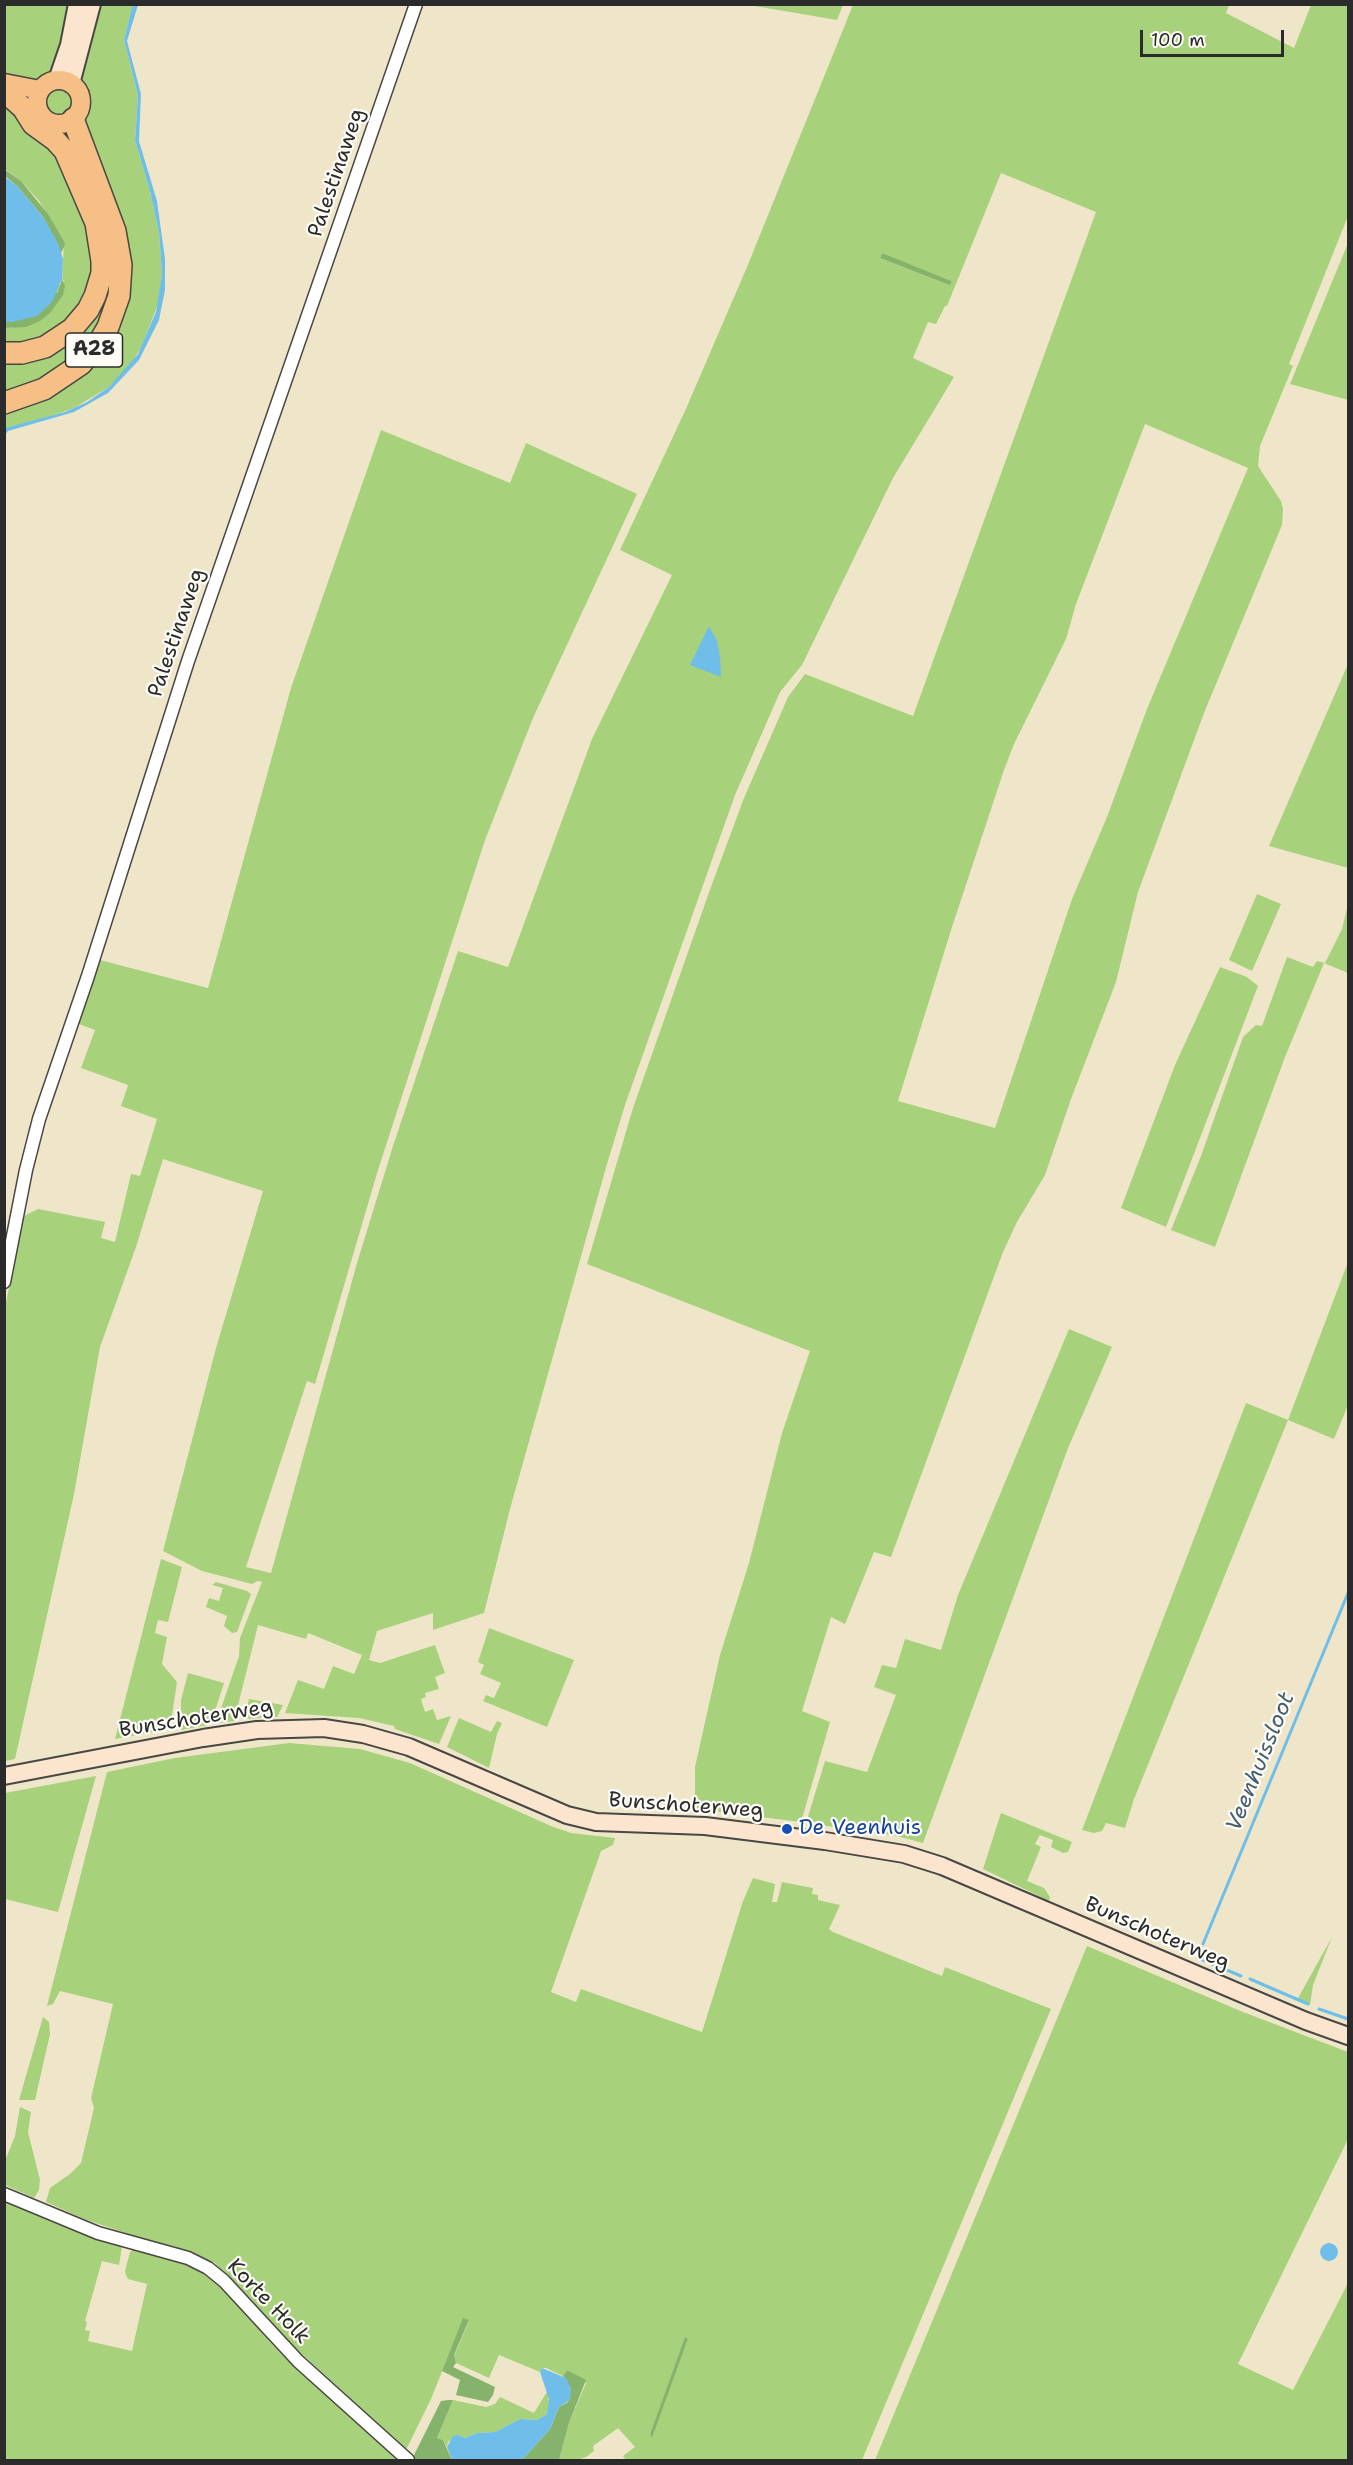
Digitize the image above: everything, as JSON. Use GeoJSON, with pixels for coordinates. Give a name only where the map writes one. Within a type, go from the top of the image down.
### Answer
{"type":"FeatureCollection","features":[{"type":"Feature","properties":{"kind":"highway","name":"A28"},"geometry":{"type":"LineString","coordinates":[[4,90],[23,108],[33,124],[60,144],[92,212],[99,237],[102,267],[98,291],[80,321],[55,342],[35,350],[4,353]]}},
{"type":"Feature","properties":{"kind":"highway","name":"A28"},"geometry":{"type":"LineString","coordinates":[[68,122],[75,172]]}},
{"type":"Feature","properties":{"kind":"highway","name":"A28"},"geometry":{"type":"LineString","coordinates":[[4,403],[44,389],[81,364],[108,327],[118,296],[121,265],[115,231],[68,122]]}},
{"type":"Feature","properties":{"kind":"main road"},"geometry":{"type":"LineString","coordinates":[[64,82],[77,4]]}},
{"type":"Feature","properties":{"kind":"main road"},"geometry":{"type":"LineString","coordinates":[[64,82],[92,4]]}},
{"type":"Feature","properties":{"kind":"main road"},"geometry":{"type":"LineString","coordinates":[[50,82],[64,82],[78,91],[81,102],[77,114],[68,122],[45,120],[38,110],[38,95],[50,82]]}},
{"type":"Feature","properties":{"kind":"main road"},"geometry":{"type":"LineString","coordinates":[[4,83],[38,95]]}},
{"type":"Feature","properties":{"kind":"main road"},"geometry":{"type":"LineString","coordinates":[[4,90],[38,95]]}},
{"type":"Feature","properties":{"kind":"main road","name":"Bunschoterweg"},"geometry":{"type":"LineString","coordinates":[[4,1776],[257,1730],[324,1728],[363,1734],[409,1748],[567,1815],[596,1822],[705,1826],[825,1841],[904,1854],[942,1866],[1296,2017],[1348,2036]]}},
{"type":"Feature","properties":{"kind":"street","name":"Palestinaweg"},"geometry":{"type":"LineString","coordinates":[[4,1282],[26,1170],[39,1119],[88,976],[191,650],[416,4]]}},
{"type":"Feature","properties":{"kind":"street","name":"Korte Holk"},"geometry":{"type":"LineString","coordinates":[[4,2194],[98,2233],[188,2258],[208,2268],[224,2281],[298,2361],[408,2460]]}},
{"type":"Feature","properties":{"kind":"green space"},"geometry":{"type":"Polygon","coordinates":[[[843,4],[837,20],[749,5],[843,4]]]}},
{"type":"Feature","properties":{"kind":"green space"},"geometry":{"type":"Polygon","coordinates":[[[4,5],[75,5],[54,75],[40,82],[5,79],[4,5]]]}},
{"type":"Feature","properties":{"kind":"green space"},"geometry":{"type":"Polygon","coordinates":[[[94,5],[133,5],[124,40],[138,95],[135,140],[159,233],[162,274],[158,304],[142,346],[129,367],[109,387],[74,408],[43,419],[5,428],[4,411],[34,402],[122,316],[81,116],[85,107],[85,97],[77,82],[94,5]]]}},
{"type":"Feature","properties":{"kind":"green space"},"geometry":{"type":"Polygon","coordinates":[[[853,5],[1229,5],[1226,13],[1294,48],[1311,5],[1348,5],[1348,216],[1289,364],[1293,366],[1260,446],[1258,466],[1281,501],[1282,525],[1204,713],[1138,892],[1116,982],[1071,1099],[1045,1175],[1017,1222],[1003,1252],[891,1557],[874,1552],[845,1624],[831,1617],[802,1711],[830,1722],[801,1822],[705,1810],[689,1812],[695,1797],[695,1767],[720,1655],[749,1563],[782,1433],[810,1351],[587,1264],[633,1108],[712,884],[744,798],[788,697],[805,674],[913,716],[1096,212],[1001,173],[947,306],[936,324],[928,322],[913,358],[954,377],[893,478],[802,665],[780,692],[735,795],[625,1105],[510,1509],[484,1613],[433,1630],[433,1613],[377,1631],[369,1660],[380,1663],[435,1645],[445,1673],[435,1677],[439,1689],[425,1693],[426,1697],[421,1699],[425,1712],[433,1709],[437,1720],[451,1716],[439,1744],[395,1729],[394,1726],[359,1718],[285,1713],[298,1680],[324,1689],[333,1666],[354,1674],[362,1655],[308,1633],[306,1639],[258,1625],[234,1721],[218,1723],[217,1720],[239,1656],[240,1638],[262,1582],[252,1584],[202,1571],[163,1551],[216,1348],[263,1191],[163,1159],[136,1247],[100,1347],[74,1494],[15,1759],[5,1761],[4,1312],[24,1216],[38,1209],[105,1222],[101,1238],[115,1242],[131,1174],[140,1176],[157,1119],[121,1106],[128,1085],[81,1068],[95,1030],[76,1023],[96,959],[208,988],[291,688],[381,430],[510,483],[526,443],[637,494],[533,718],[485,840],[378,1170],[315,1384],[307,1381],[246,1567],[271,1573],[357,1263],[458,951],[508,967],[592,739],[672,575],[620,550],[685,411],[747,267],[853,5]],[[882,253],[880,258],[951,284],[882,253]],[[1145,424],[1076,604],[1066,639],[1014,744],[1004,770],[898,1101],[995,1128],[1072,899],[1107,817],[1147,709],[1248,468],[1145,424]]]}},
{"type":"Feature","properties":{"kind":"green space"},"geometry":{"type":"Polygon","coordinates":[[[59,88],[69,92],[73,102],[69,112],[59,116],[49,112],[45,102],[49,92],[59,88]]]}},
{"type":"Feature","properties":{"kind":"green space"},"geometry":{"type":"Polygon","coordinates":[[[5,100],[49,140],[79,201],[94,253],[91,286],[69,321],[33,342],[5,344],[5,328],[12,328],[64,281],[62,279],[64,241],[39,201],[21,181],[5,169],[5,100]]]}},
{"type":"Feature","properties":{"kind":"green space"},"geometry":{"type":"Polygon","coordinates":[[[4,169],[21,181],[48,214],[64,241],[65,245],[61,253],[43,217],[17,186],[5,176],[4,169]]]}},
{"type":"Feature","properties":{"kind":"green space"},"geometry":{"type":"Polygon","coordinates":[[[1348,243],[1348,400],[1290,384],[1348,243]]]}},
{"type":"Feature","properties":{"kind":"green space"},"geometry":{"type":"Polygon","coordinates":[[[882,253],[951,281],[951,284],[880,258],[882,253]]]}},
{"type":"Feature","properties":{"kind":"green space"},"geometry":{"type":"Polygon","coordinates":[[[110,275],[115,296],[79,361],[5,399],[5,356],[36,353],[110,275]]]}},
{"type":"Feature","properties":{"kind":"green space"},"geometry":{"type":"Polygon","coordinates":[[[62,279],[65,286],[63,295],[50,313],[40,321],[26,327],[5,328],[4,322],[12,322],[58,292],[62,279]]]}},
{"type":"Feature","properties":{"kind":"green space"},"geometry":{"type":"Polygon","coordinates":[[[1348,664],[1348,868],[1269,846],[1348,664]]]}},
{"type":"Feature","properties":{"kind":"green space"},"geometry":{"type":"Polygon","coordinates":[[[1257,894],[1281,904],[1252,971],[1229,960],[1257,894]]]}},
{"type":"Feature","properties":{"kind":"green space"},"geometry":{"type":"Polygon","coordinates":[[[1348,904],[1348,973],[1324,963],[1285,1057],[1215,1247],[1171,1230],[1201,1156],[1243,1037],[1256,1025],[1262,1026],[1287,957],[1313,967],[1317,961],[1325,963],[1342,929],[1348,904]]]}},
{"type":"Feature","properties":{"kind":"green space"},"geometry":{"type":"Polygon","coordinates":[[[1220,967],[1247,977],[1258,986],[1166,1227],[1121,1208],[1175,1065],[1220,967]]]}},
{"type":"Feature","properties":{"kind":"green space"},"geometry":{"type":"Polygon","coordinates":[[[1348,1262],[1348,1405],[1334,1439],[1288,1420],[1348,1262]]]}},
{"type":"Feature","properties":{"kind":"green space"},"geometry":{"type":"Polygon","coordinates":[[[1069,1329],[1112,1347],[1068,1448],[923,1843],[897,1836],[806,1823],[825,1761],[867,1772],[896,1695],[874,1687],[882,1665],[896,1668],[905,1639],[941,1650],[958,1595],[1069,1329]]]}},
{"type":"Feature","properties":{"kind":"green space"},"geometry":{"type":"Polygon","coordinates":[[[1246,1403],[1288,1420],[1134,1799],[1125,1828],[1106,1823],[1102,1831],[1094,1833],[1082,1830],[1246,1403]]]}},
{"type":"Feature","properties":{"kind":"green space"},"geometry":{"type":"Polygon","coordinates":[[[161,1559],[182,1567],[168,1622],[158,1620],[155,1633],[167,1637],[162,1664],[177,1682],[170,1729],[115,1739],[161,1559]]]}},
{"type":"Feature","properties":{"kind":"green space"},"geometry":{"type":"Polygon","coordinates":[[[216,1582],[251,1594],[237,1632],[232,1633],[224,1626],[227,1616],[206,1607],[209,1598],[219,1601],[223,1588],[212,1585],[216,1582]]]}},
{"type":"Feature","properties":{"kind":"green space"},"geometry":{"type":"Polygon","coordinates":[[[489,1628],[574,1660],[547,1727],[483,1701],[486,1695],[494,1698],[501,1683],[480,1674],[484,1665],[478,1662],[489,1628]]]}},
{"type":"Feature","properties":{"kind":"green space"},"geometry":{"type":"Polygon","coordinates":[[[188,1673],[224,1683],[211,1723],[181,1730],[181,1700],[188,1673]]]}},
{"type":"Feature","properties":{"kind":"green space"},"geometry":{"type":"Polygon","coordinates":[[[249,1699],[283,1705],[277,1717],[244,1719],[249,1699]]]}},
{"type":"Feature","properties":{"kind":"green space"},"geometry":{"type":"Polygon","coordinates":[[[459,1718],[491,1732],[497,1721],[502,1723],[489,1768],[447,1747],[459,1718]]]}},
{"type":"Feature","properties":{"kind":"green space"},"geometry":{"type":"Polygon","coordinates":[[[289,1743],[360,1749],[410,1763],[571,1833],[615,1838],[613,1845],[601,1851],[551,1992],[576,2002],[581,1989],[702,2032],[743,1901],[753,1878],[775,1884],[772,1902],[777,1902],[782,1882],[813,1888],[812,1894],[818,1895],[818,1900],[840,1905],[829,1929],[833,1932],[942,1976],[945,1967],[1051,2009],[862,2460],[626,2460],[623,2456],[635,2447],[618,2428],[593,2446],[594,2451],[586,2457],[577,2460],[559,2460],[569,2423],[586,2383],[567,2370],[563,2376],[546,2368],[542,2368],[540,2372],[499,2355],[489,2378],[456,2363],[454,2356],[469,2321],[463,2319],[431,2399],[406,2450],[278,2332],[215,2263],[84,2219],[46,2202],[50,2188],[81,2163],[94,2108],[91,2098],[113,2004],[60,1991],[53,2004],[47,2006],[107,1772],[175,1758],[289,1743]],[[685,2338],[650,2434],[652,2437],[688,2339],[685,2338]]]}},
{"type":"Feature","properties":{"kind":"green space"},"geometry":{"type":"Polygon","coordinates":[[[96,1776],[58,1912],[5,1899],[5,1793],[96,1776]]]}},
{"type":"Feature","properties":{"kind":"green space"},"geometry":{"type":"Polygon","coordinates":[[[1001,1813],[1072,1842],[1068,1852],[1063,1853],[1051,1847],[1053,1840],[1040,1835],[1035,1844],[1041,1847],[1027,1881],[1044,1888],[1050,1897],[1049,1901],[983,1869],[1001,1813]]]}},
{"type":"Feature","properties":{"kind":"green space"},"geometry":{"type":"Polygon","coordinates":[[[1332,1937],[1313,1985],[1310,2005],[1297,2000],[1332,1937]]]}},
{"type":"Feature","properties":{"kind":"green space"},"geometry":{"type":"Polygon","coordinates":[[[1087,1946],[1243,2012],[1348,2052],[1348,2139],[1238,2364],[1293,2390],[1348,2283],[1348,2460],[875,2460],[1087,1946]]]}},
{"type":"Feature","properties":{"kind":"green space"},"geometry":{"type":"Polygon","coordinates":[[[43,2017],[49,2022],[50,2034],[35,2100],[19,2100],[43,2017]]]}},
{"type":"Feature","properties":{"kind":"green space"},"geometry":{"type":"Polygon","coordinates":[[[20,2107],[31,2112],[28,2132],[40,2180],[39,2190],[34,2198],[5,2185],[5,2161],[15,2136],[20,2107]]]}},
{"type":"Feature","properties":{"kind":"green space"},"geometry":{"type":"Polygon","coordinates":[[[4,2197],[62,2225],[122,2246],[119,2265],[102,2261],[85,2321],[87,2322],[85,2330],[90,2331],[88,2341],[132,2351],[147,2284],[128,2279],[125,2271],[130,2252],[134,2249],[187,2264],[217,2281],[279,2352],[397,2460],[5,2460],[4,2197]]]}},
{"type":"Feature","properties":{"kind":"green space"},"geometry":{"type":"Polygon","coordinates":[[[463,2318],[469,2320],[454,2355],[456,2363],[453,2367],[495,2387],[488,2402],[456,2395],[460,2380],[442,2371],[463,2318]]]}},
{"type":"Feature","properties":{"kind":"green space"},"geometry":{"type":"Polygon","coordinates":[[[685,2337],[688,2339],[652,2438],[650,2434],[685,2337]]]}},
{"type":"Feature","properties":{"kind":"green space"},"geometry":{"type":"Polygon","coordinates":[[[567,2370],[586,2380],[569,2423],[559,2460],[522,2460],[550,2429],[559,2407],[568,2402],[571,2389],[563,2376],[567,2370]]]}},
{"type":"Feature","properties":{"kind":"green space"},"geometry":{"type":"Polygon","coordinates":[[[548,2390],[547,2414],[537,2420],[520,2419],[495,2432],[477,2433],[465,2438],[458,2435],[448,2442],[447,2447],[443,2440],[437,2438],[453,2400],[486,2407],[495,2404],[500,2397],[534,2413],[548,2390]]]}},
{"type":"Feature","properties":{"kind":"green space"},"geometry":{"type":"Polygon","coordinates":[[[453,2400],[437,2438],[443,2440],[452,2460],[417,2460],[413,2457],[441,2401],[453,2400]]]}},
{"type":"Feature","properties":{"kind":"water"},"geometry":{"type":"Polygon","coordinates":[[[133,4],[138,5],[127,41],[141,94],[139,141],[157,201],[165,259],[165,290],[159,320],[139,360],[108,393],[74,412],[8,431],[5,435],[5,428],[65,412],[87,402],[109,387],[138,354],[156,312],[162,274],[159,233],[135,140],[138,95],[124,40],[133,4]]]}},
{"type":"Feature","properties":{"kind":"water"},"geometry":{"type":"Polygon","coordinates":[[[4,176],[17,186],[43,217],[58,243],[63,259],[62,279],[52,302],[37,316],[12,322],[4,322],[4,176]]]}},
{"type":"Feature","properties":{"kind":"water"},"geometry":{"type":"Polygon","coordinates":[[[709,626],[717,641],[721,677],[690,665],[709,626]]]}},
{"type":"Feature","properties":{"kind":"water"},"geometry":{"type":"Polygon","coordinates":[[[1329,2243],[1335,2246],[1338,2252],[1335,2258],[1329,2261],[1323,2258],[1320,2252],[1323,2246],[1329,2243]]]}},
{"type":"Feature","properties":{"kind":"water"},"geometry":{"type":"Polygon","coordinates":[[[542,2368],[566,2378],[571,2389],[570,2400],[559,2407],[550,2429],[522,2460],[452,2460],[447,2447],[453,2436],[458,2435],[465,2438],[477,2433],[495,2432],[520,2419],[537,2420],[547,2414],[549,2399],[540,2372],[542,2368]]]}},
{"type":"Feature","properties":{"kind":"waterway","name":"Veenhuissloot"},"geometry":{"type":"LineString","coordinates":[[1203,1944],[1348,1593]]}},
{"type":"Feature","properties":{"kind":"waterway","name":"Veenhuissloot"},"geometry":{"type":"LineString","coordinates":[[1201,1949],[1198,1958],[1241,1976]]}},
{"type":"Feature","properties":{"kind":"waterway","name":"Veenhuissloot"},"geometry":{"type":"LineString","coordinates":[[1250,1979],[1308,2004]]}},
{"type":"Feature","properties":{"kind":"waterway","name":"Veenhuissloot"},"geometry":{"type":"LineString","coordinates":[[1319,2009],[1348,2019]]}},
{"type":"Feature","properties":{"kind":"place","name":"De Veenhuis"},"geometry":{"type":"Point","coordinates":[787,1829]}}]}
